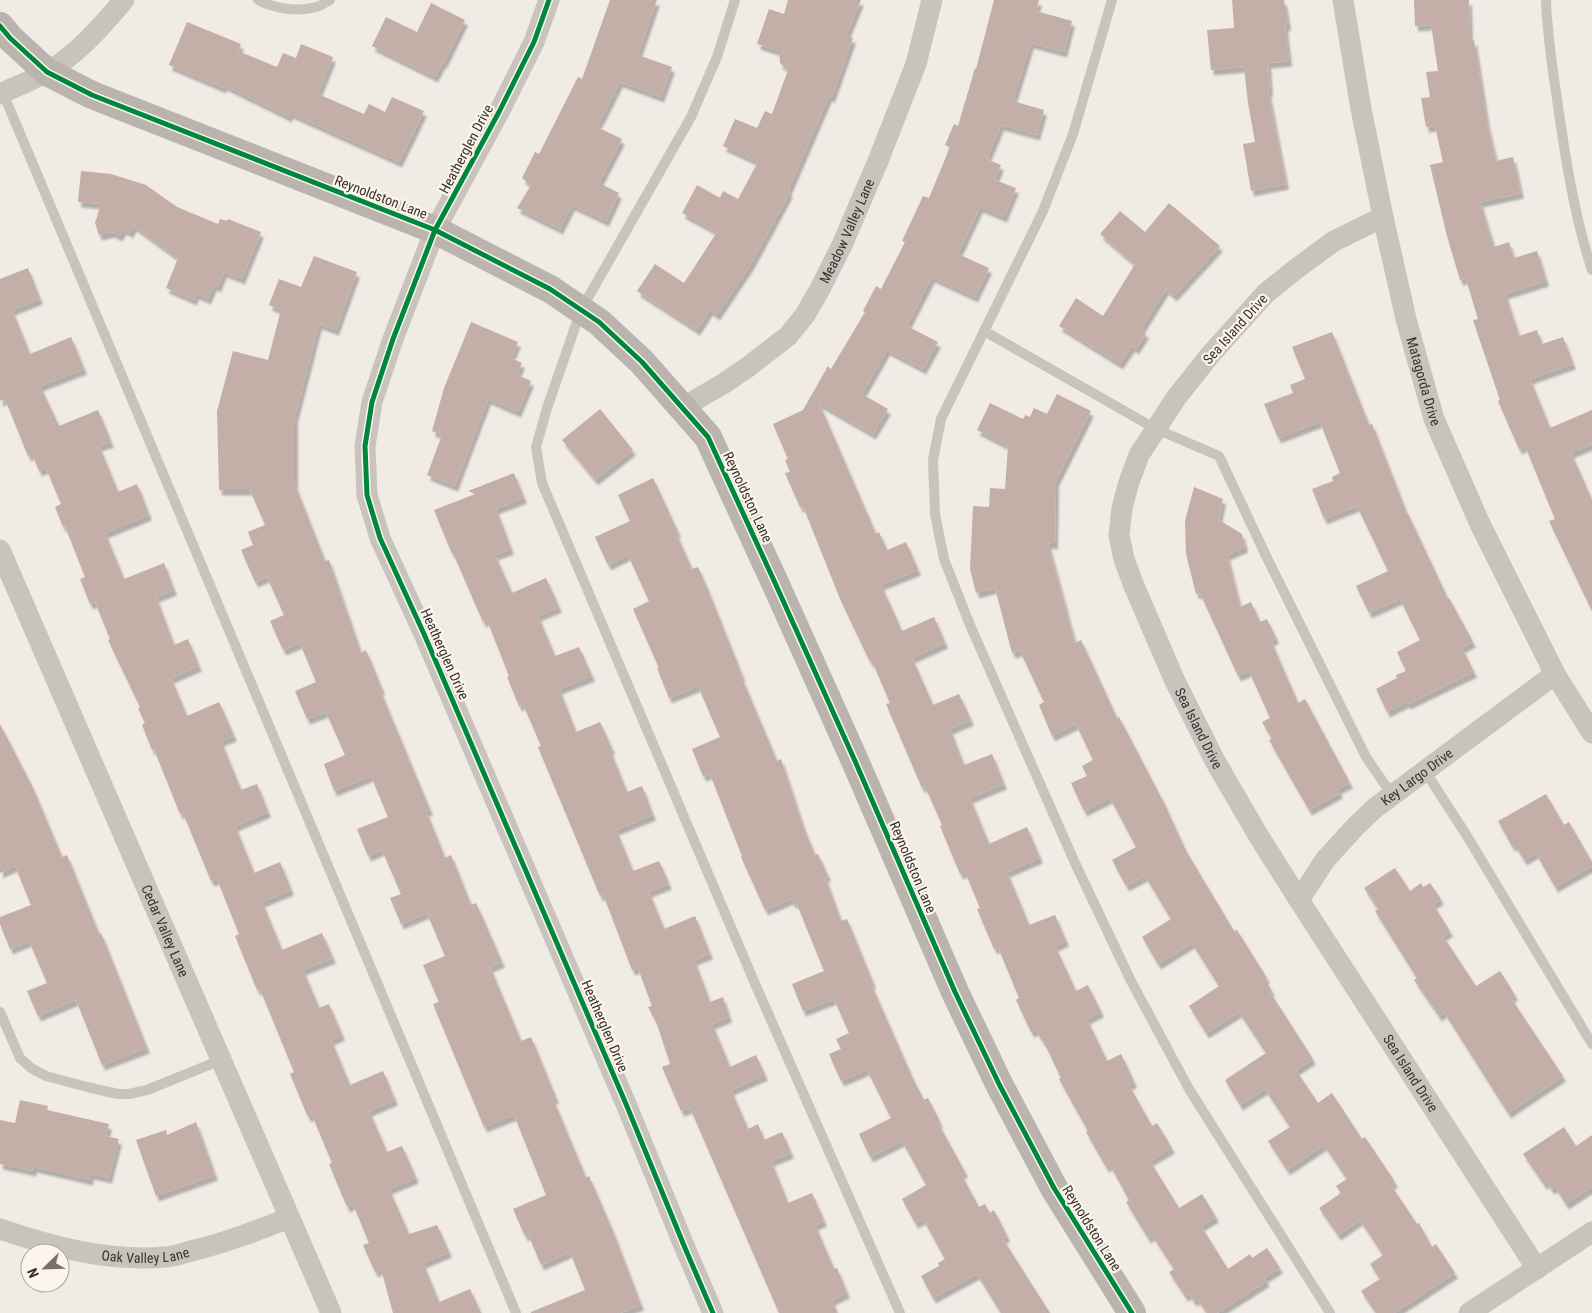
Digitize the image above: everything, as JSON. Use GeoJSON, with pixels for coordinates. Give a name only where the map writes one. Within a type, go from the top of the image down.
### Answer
{"type":"FeatureCollection","features":[{"type":"Feature","properties":{"kind":"street"},"geometry":{"type":"LineString","coordinates":[[2,94],[47,72],[78,49],[124,0]]}},
{"type":"Feature","properties":{"kind":"street","name":"Heatherglen Drive"},"geometry":{"type":"LineString","coordinates":[[549,0],[534,42],[499,112],[435,230],[393,339],[372,402],[365,446],[367,495],[380,538],[424,634],[611,1068],[713,1313]]}},
{"type":"Feature","properties":{"kind":"street","name":"Meadow Valley Lane"},"geometry":{"type":"LineString","coordinates":[[683,408],[748,367],[788,336],[805,315],[842,245],[878,161],[916,64],[932,0]]}},
{"type":"Feature","properties":{"kind":"street","name":"Matagorda Drive"},"geometry":{"type":"LineString","coordinates":[[1343,0],[1361,109],[1383,217],[1406,319],[1434,419],[1480,524],[1555,674],[1592,732]]}},
{"type":"Feature","properties":{"kind":"street","name":"Reynoldston Lane"},"geometry":{"type":"LineString","coordinates":[[0,26],[10,38],[47,72],[92,95],[435,230],[550,289],[599,322],[642,362],[683,408],[708,437],[804,646],[955,992],[1000,1086],[1054,1188],[1132,1313]]}},
{"type":"Feature","properties":{"kind":"street","name":"Sea Island Drive"},"geometry":{"type":"LineString","coordinates":[[1383,217],[1334,241],[1265,294],[1211,354],[1176,398],[1139,455],[1122,508],[1120,535],[1124,559],[1174,679],[1216,761],[1258,835],[1537,1268]]}},
{"type":"Feature","properties":{"kind":"street","name":"Cedar Valley Lane"},"geometry":{"type":"LineString","coordinates":[[0,550],[330,1313]]}},
{"type":"Feature","properties":{"kind":"street","name":"Key Largo Drive"},"geometry":{"type":"LineString","coordinates":[[1299,900],[1324,860],[1356,826],[1392,795],[1555,674]]}},
{"type":"Feature","properties":{"kind":"street","name":"Oak Valley Lane"},"geometry":{"type":"LineString","coordinates":[[0,1229],[38,1242],[112,1257],[166,1257],[212,1246],[249,1234],[288,1218]]}},
{"type":"Feature","properties":{"kind":"street"},"geometry":{"type":"LineString","coordinates":[[1469,1313],[1592,1232]]}},
{"type":"Feature","properties":{"kind":"lane"},"geometry":{"type":"LineString","coordinates":[[258,0],[267,5],[299,10],[318,7],[330,0]]}},
{"type":"Feature","properties":{"kind":"lane"},"geometry":{"type":"LineString","coordinates":[[735,0],[717,56],[691,117],[581,310],[547,408],[536,447],[542,483],[756,986],[900,1313]]}},
{"type":"Feature","properties":{"kind":"lane"},"geometry":{"type":"LineString","coordinates":[[1112,0],[1073,134],[1044,211],[941,419],[933,460],[935,514],[944,559],[970,625],[1075,863],[1131,981],[1189,1089],[1330,1313]]}},
{"type":"Feature","properties":{"kind":"lane"},"geometry":{"type":"LineString","coordinates":[[1546,0],[1546,25],[1565,157],[1592,270]]}},
{"type":"Feature","properties":{"kind":"lane"},"geometry":{"type":"LineString","coordinates":[[2,94],[516,1313]]}},
{"type":"Feature","properties":{"kind":"lane"},"geometry":{"type":"LineString","coordinates":[[984,331],[1156,429],[1220,456],[1268,560],[1366,757],[1392,795]]}},
{"type":"Feature","properties":{"kind":"lane"},"geometry":{"type":"LineString","coordinates":[[1424,771],[1467,836],[1592,1044]]}},
{"type":"Feature","properties":{"kind":"lane"},"geometry":{"type":"LineString","coordinates":[[0,1012],[20,1058],[31,1068],[46,1076],[87,1088],[118,1094],[129,1094],[147,1090],[221,1060]]}},
{"type":"Feature","properties":{"kind":"building"},"geometry":{"type":"Polygon","coordinates":[[[610,0],[657,0],[638,55],[672,67],[661,97],[620,82],[597,127],[622,139],[599,183],[619,193],[606,221],[572,205],[560,229],[517,208],[531,185],[522,178],[535,152],[539,154],[578,77],[582,79],[610,0]]]}},
{"type":"Feature","properties":{"kind":"building"},"geometry":{"type":"Polygon","coordinates":[[[788,0],[861,0],[846,36],[853,38],[832,97],[829,96],[788,191],[790,192],[751,264],[717,315],[710,310],[697,330],[637,291],[655,264],[684,283],[717,232],[682,213],[697,185],[720,198],[723,191],[738,199],[758,162],[723,146],[735,119],[757,128],[765,111],[772,114],[788,70],[780,63],[779,51],[757,44],[769,9],[784,14],[788,0]]]}},
{"type":"Feature","properties":{"kind":"building"},"geometry":{"type":"Polygon","coordinates":[[[994,0],[1039,0],[1036,11],[1072,21],[1064,52],[1031,43],[1013,101],[1044,110],[1037,135],[1001,125],[987,159],[1001,165],[995,180],[1016,188],[1004,217],[980,207],[958,254],[989,268],[975,297],[932,277],[907,326],[938,342],[923,369],[887,350],[862,394],[888,409],[873,434],[819,403],[876,534],[879,532],[887,550],[906,542],[918,570],[881,585],[902,631],[934,617],[945,643],[912,658],[933,705],[959,694],[971,720],[950,729],[964,765],[992,754],[1004,784],[970,798],[989,844],[1027,827],[1040,858],[1007,872],[1029,925],[1055,915],[1066,941],[1055,946],[1076,991],[1088,985],[1101,1012],[1087,1019],[1107,1061],[1121,1054],[1134,1082],[1129,1085],[1152,1126],[1157,1123],[1172,1148],[1150,1161],[1179,1208],[1202,1194],[1216,1217],[1201,1226],[1228,1269],[1250,1254],[1252,1258],[1267,1248],[1280,1268],[1264,1278],[1267,1281],[1217,1313],[1207,1313],[1197,1299],[1194,1301],[1189,1294],[1185,1296],[1169,1272],[1174,1269],[1152,1235],[1148,1238],[1126,1202],[1129,1200],[1110,1165],[1106,1167],[1086,1132],[1088,1131],[1059,1079],[1061,1078],[1043,1040],[1036,1030],[1031,1032],[1016,1000],[1019,998],[998,947],[994,949],[977,909],[980,908],[965,872],[960,874],[940,826],[942,825],[925,786],[922,788],[886,704],[890,703],[872,661],[870,662],[841,601],[803,506],[800,507],[785,473],[790,472],[785,460],[788,459],[773,424],[803,410],[828,366],[831,369],[865,312],[863,311],[876,286],[881,289],[905,242],[902,241],[923,196],[929,198],[950,147],[945,145],[954,124],[958,126],[976,69],[994,0]]]}},
{"type":"Feature","properties":{"kind":"building"},"geometry":{"type":"Polygon","coordinates":[[[1232,0],[1284,0],[1288,25],[1285,26],[1289,61],[1268,63],[1270,91],[1268,91],[1286,184],[1251,191],[1243,144],[1255,142],[1244,67],[1211,70],[1207,30],[1234,28],[1232,0]]]}},
{"type":"Feature","properties":{"kind":"building"},"geometry":{"type":"Polygon","coordinates":[[[1414,0],[1469,0],[1470,41],[1474,40],[1487,123],[1496,161],[1513,157],[1521,193],[1480,202],[1494,247],[1509,242],[1514,258],[1537,251],[1546,281],[1505,294],[1519,336],[1537,330],[1542,344],[1563,337],[1573,364],[1530,379],[1550,428],[1592,410],[1592,444],[1571,453],[1592,500],[1592,611],[1549,521],[1555,519],[1525,446],[1519,449],[1498,401],[1500,400],[1473,320],[1478,319],[1466,279],[1460,280],[1447,236],[1430,165],[1443,162],[1435,126],[1426,127],[1421,98],[1430,97],[1426,72],[1438,71],[1431,25],[1415,26],[1414,0]]]}},
{"type":"Feature","properties":{"kind":"building"},"geometry":{"type":"Polygon","coordinates":[[[431,3],[465,20],[435,77],[372,46],[386,17],[417,32],[431,3]]]}},
{"type":"Feature","properties":{"kind":"building"},"geometry":{"type":"Polygon","coordinates":[[[187,22],[241,44],[238,51],[277,67],[283,53],[296,58],[301,44],[333,57],[318,94],[364,114],[369,104],[385,112],[392,97],[424,111],[399,162],[290,113],[289,117],[224,85],[223,88],[169,65],[187,22]]]}},
{"type":"Feature","properties":{"kind":"building"},"geometry":{"type":"Polygon","coordinates":[[[81,171],[111,174],[146,185],[177,207],[218,224],[220,219],[227,221],[228,219],[261,232],[242,279],[224,272],[218,287],[214,285],[208,299],[196,294],[194,300],[166,288],[178,258],[134,226],[130,233],[124,229],[119,236],[112,232],[99,235],[95,223],[101,204],[78,202],[81,171]]]}},
{"type":"Feature","properties":{"kind":"building"},"geometry":{"type":"Polygon","coordinates":[[[1169,203],[1220,246],[1174,296],[1166,289],[1141,329],[1146,333],[1136,349],[1132,346],[1120,364],[1059,326],[1076,298],[1103,316],[1135,264],[1100,234],[1120,211],[1145,232],[1169,203]]]}},
{"type":"Feature","properties":{"kind":"building"},"geometry":{"type":"Polygon","coordinates":[[[314,256],[357,272],[336,330],[319,324],[295,417],[295,485],[325,561],[329,560],[361,653],[366,650],[382,689],[380,690],[430,810],[426,811],[445,858],[451,855],[471,905],[476,903],[502,962],[490,967],[521,1041],[531,1037],[556,1098],[553,1099],[586,1178],[589,1176],[614,1234],[641,1305],[620,1313],[531,1313],[585,1290],[570,1252],[541,1265],[528,1234],[525,1236],[513,1209],[546,1195],[514,1115],[484,1127],[433,1004],[439,1002],[423,965],[445,956],[427,913],[401,924],[390,898],[401,894],[382,850],[368,856],[357,829],[388,817],[371,776],[334,791],[324,764],[345,755],[326,712],[307,719],[295,691],[316,682],[300,643],[283,650],[270,621],[284,615],[267,577],[255,582],[241,550],[253,545],[248,532],[265,525],[250,490],[219,490],[217,411],[233,351],[268,360],[281,310],[269,305],[279,279],[301,287],[314,256]]]}},
{"type":"Feature","properties":{"kind":"building"},"geometry":{"type":"Polygon","coordinates":[[[28,268],[40,299],[12,310],[30,354],[71,337],[84,369],[40,386],[59,426],[98,410],[111,442],[99,446],[118,492],[137,484],[149,515],[105,533],[124,579],[164,563],[174,590],[156,597],[174,645],[188,639],[199,666],[171,678],[187,716],[219,702],[234,736],[221,741],[241,790],[257,784],[268,812],[235,826],[254,873],[280,862],[291,890],[262,902],[282,950],[322,933],[333,958],[303,970],[319,1008],[329,1004],[342,1035],[331,1040],[350,1085],[383,1071],[395,1100],[369,1111],[387,1152],[402,1146],[416,1178],[389,1189],[409,1234],[437,1225],[449,1252],[423,1263],[439,1302],[470,1289],[481,1313],[393,1313],[381,1269],[375,1272],[363,1245],[369,1243],[353,1204],[347,1207],[329,1164],[332,1163],[312,1115],[308,1117],[290,1074],[294,1072],[260,989],[257,990],[235,936],[239,934],[217,879],[211,881],[183,813],[180,814],[154,749],[152,750],[142,725],[145,723],[138,708],[140,707],[108,640],[110,639],[95,602],[90,604],[80,579],[85,577],[65,526],[63,527],[55,507],[61,504],[46,468],[39,471],[32,454],[28,456],[5,399],[0,401],[0,279],[28,268]]]}},
{"type":"Feature","properties":{"kind":"building"},"geometry":{"type":"Polygon","coordinates":[[[471,322],[518,342],[511,358],[522,363],[517,375],[531,381],[518,412],[488,399],[455,486],[427,475],[442,435],[432,431],[444,388],[471,322]]]}},
{"type":"Feature","properties":{"kind":"building"},"geometry":{"type":"Polygon","coordinates":[[[1332,332],[1369,425],[1372,424],[1407,514],[1448,599],[1473,642],[1462,648],[1474,672],[1408,704],[1407,702],[1387,712],[1376,689],[1397,678],[1396,675],[1406,671],[1397,652],[1420,640],[1400,599],[1369,613],[1356,586],[1388,571],[1357,506],[1324,519],[1312,489],[1333,481],[1332,477],[1340,473],[1320,422],[1278,438],[1264,404],[1293,393],[1290,385],[1305,379],[1292,347],[1332,332]]]}},
{"type":"Feature","properties":{"kind":"building"},"geometry":{"type":"Polygon","coordinates":[[[1057,394],[1091,411],[1056,481],[1055,544],[1048,543],[1075,643],[1081,640],[1117,718],[1119,717],[1164,803],[1185,849],[1234,931],[1237,930],[1267,978],[1265,980],[1272,991],[1270,992],[1313,1059],[1296,1070],[1318,1103],[1332,1093],[1362,1139],[1365,1137],[1395,1182],[1391,1185],[1417,1224],[1419,1223],[1432,1247],[1436,1244],[1455,1273],[1394,1313],[1376,1313],[1361,1291],[1380,1279],[1370,1264],[1383,1255],[1360,1220],[1338,1235],[1319,1208],[1341,1193],[1336,1186],[1347,1179],[1324,1145],[1287,1170],[1268,1141],[1290,1127],[1265,1089],[1240,1105],[1225,1080],[1266,1053],[1239,1012],[1206,1033],[1189,1006],[1219,986],[1192,943],[1158,964],[1142,937],[1171,919],[1145,876],[1126,886],[1112,860],[1136,847],[1110,798],[1084,811],[1071,783],[1087,776],[1082,766],[1093,760],[1076,724],[1052,736],[1039,705],[1044,702],[1020,651],[1012,653],[995,588],[976,593],[970,569],[973,506],[989,507],[990,488],[1005,489],[1008,446],[977,430],[990,403],[1023,419],[1025,415],[1030,417],[1034,408],[1047,414],[1057,394]]]}},
{"type":"Feature","properties":{"kind":"building"},"geometry":{"type":"Polygon","coordinates":[[[600,409],[633,450],[595,480],[562,440],[600,409]]]}},
{"type":"Feature","properties":{"kind":"building"},"geometry":{"type":"Polygon","coordinates":[[[514,473],[524,498],[496,509],[511,549],[495,555],[512,593],[546,578],[559,607],[538,616],[555,656],[579,647],[592,676],[559,689],[576,732],[600,722],[627,792],[642,786],[653,815],[616,830],[633,871],[659,861],[669,884],[649,892],[664,929],[695,916],[710,954],[694,960],[710,1002],[723,997],[729,1017],[712,1024],[730,1067],[756,1055],[765,1075],[731,1090],[748,1129],[758,1124],[764,1140],[782,1132],[791,1153],[771,1161],[788,1203],[812,1193],[824,1221],[815,1225],[834,1269],[837,1268],[847,1293],[832,1300],[837,1313],[779,1313],[690,1108],[681,1111],[662,1067],[670,1064],[657,1024],[648,1007],[652,1006],[638,968],[632,970],[603,894],[600,896],[538,747],[541,746],[523,704],[519,706],[487,620],[483,622],[434,510],[475,494],[468,491],[514,473]]]}},
{"type":"Feature","properties":{"kind":"building"},"geometry":{"type":"Polygon","coordinates":[[[653,478],[678,532],[676,533],[692,569],[698,567],[708,590],[741,676],[777,761],[781,759],[803,826],[815,855],[818,854],[828,876],[825,877],[841,921],[847,919],[873,983],[871,984],[913,1079],[924,1100],[928,1098],[940,1122],[938,1123],[965,1172],[961,1174],[979,1207],[985,1204],[990,1213],[994,1210],[1007,1236],[1003,1239],[1050,1313],[1001,1313],[977,1274],[933,1298],[921,1276],[939,1266],[938,1263],[945,1259],[923,1219],[915,1223],[902,1199],[926,1185],[902,1141],[870,1157],[859,1134],[891,1118],[867,1070],[841,1081],[829,1054],[841,1049],[836,1039],[849,1033],[834,999],[803,1011],[792,984],[824,971],[796,902],[793,903],[791,899],[765,910],[741,857],[710,774],[703,776],[692,749],[720,737],[698,686],[669,698],[657,668],[659,668],[633,609],[649,601],[628,555],[608,565],[595,537],[630,521],[618,495],[653,478]]]}},
{"type":"Feature","properties":{"kind":"building"},"geometry":{"type":"Polygon","coordinates":[[[1194,487],[1223,499],[1219,520],[1242,534],[1245,547],[1227,555],[1240,607],[1251,602],[1260,622],[1267,619],[1276,638],[1271,641],[1298,703],[1305,699],[1350,783],[1338,789],[1340,793],[1309,810],[1269,740],[1272,739],[1262,722],[1270,718],[1249,671],[1238,676],[1200,593],[1196,594],[1186,554],[1185,521],[1194,487]]]}},
{"type":"Feature","properties":{"kind":"building"},"geometry":{"type":"Polygon","coordinates":[[[0,724],[32,786],[62,857],[67,855],[99,934],[101,933],[147,1048],[102,1065],[76,1000],[38,1016],[27,991],[47,983],[29,941],[10,949],[0,924],[0,917],[31,905],[15,866],[0,873],[0,724]]]}},
{"type":"Feature","properties":{"kind":"building"},"geometry":{"type":"Polygon","coordinates":[[[1546,794],[1564,825],[1569,822],[1592,862],[1592,866],[1555,887],[1536,853],[1524,860],[1515,845],[1512,846],[1498,821],[1546,794]]]}},
{"type":"Feature","properties":{"kind":"building"},"geometry":{"type":"Polygon","coordinates":[[[1395,868],[1410,891],[1421,883],[1423,887],[1430,883],[1441,899],[1433,904],[1450,931],[1443,936],[1476,986],[1500,971],[1515,995],[1511,998],[1563,1076],[1508,1113],[1444,1012],[1439,1016],[1414,980],[1417,978],[1375,911],[1378,909],[1364,888],[1395,868]]]}},
{"type":"Feature","properties":{"kind":"building"},"geometry":{"type":"Polygon","coordinates":[[[20,1100],[48,1106],[47,1110],[109,1124],[106,1136],[119,1139],[109,1178],[91,1174],[90,1180],[34,1167],[33,1171],[0,1164],[0,1120],[15,1123],[20,1100]]]}},
{"type":"Feature","properties":{"kind":"building"},"geometry":{"type":"Polygon","coordinates":[[[196,1122],[215,1175],[156,1196],[136,1140],[166,1130],[167,1135],[196,1122]]]}},
{"type":"Feature","properties":{"kind":"building"},"geometry":{"type":"Polygon","coordinates":[[[1564,1127],[1576,1146],[1592,1135],[1592,1187],[1566,1204],[1555,1187],[1551,1189],[1547,1182],[1544,1184],[1523,1154],[1564,1127]]]}},
{"type":"Feature","properties":{"kind":"cycle path"},"geometry":{"type":"LineString","coordinates":[[549,0],[534,42],[499,112],[435,230],[393,339],[372,402],[365,446],[367,495],[380,538],[424,634],[626,1104],[713,1313]]}},
{"type":"Feature","properties":{"kind":"cycle path"},"geometry":{"type":"LineString","coordinates":[[0,26],[10,38],[47,72],[92,95],[435,230],[550,289],[599,322],[642,362],[708,437],[855,761],[955,992],[1000,1086],[1054,1188],[1132,1313]]}}]}
